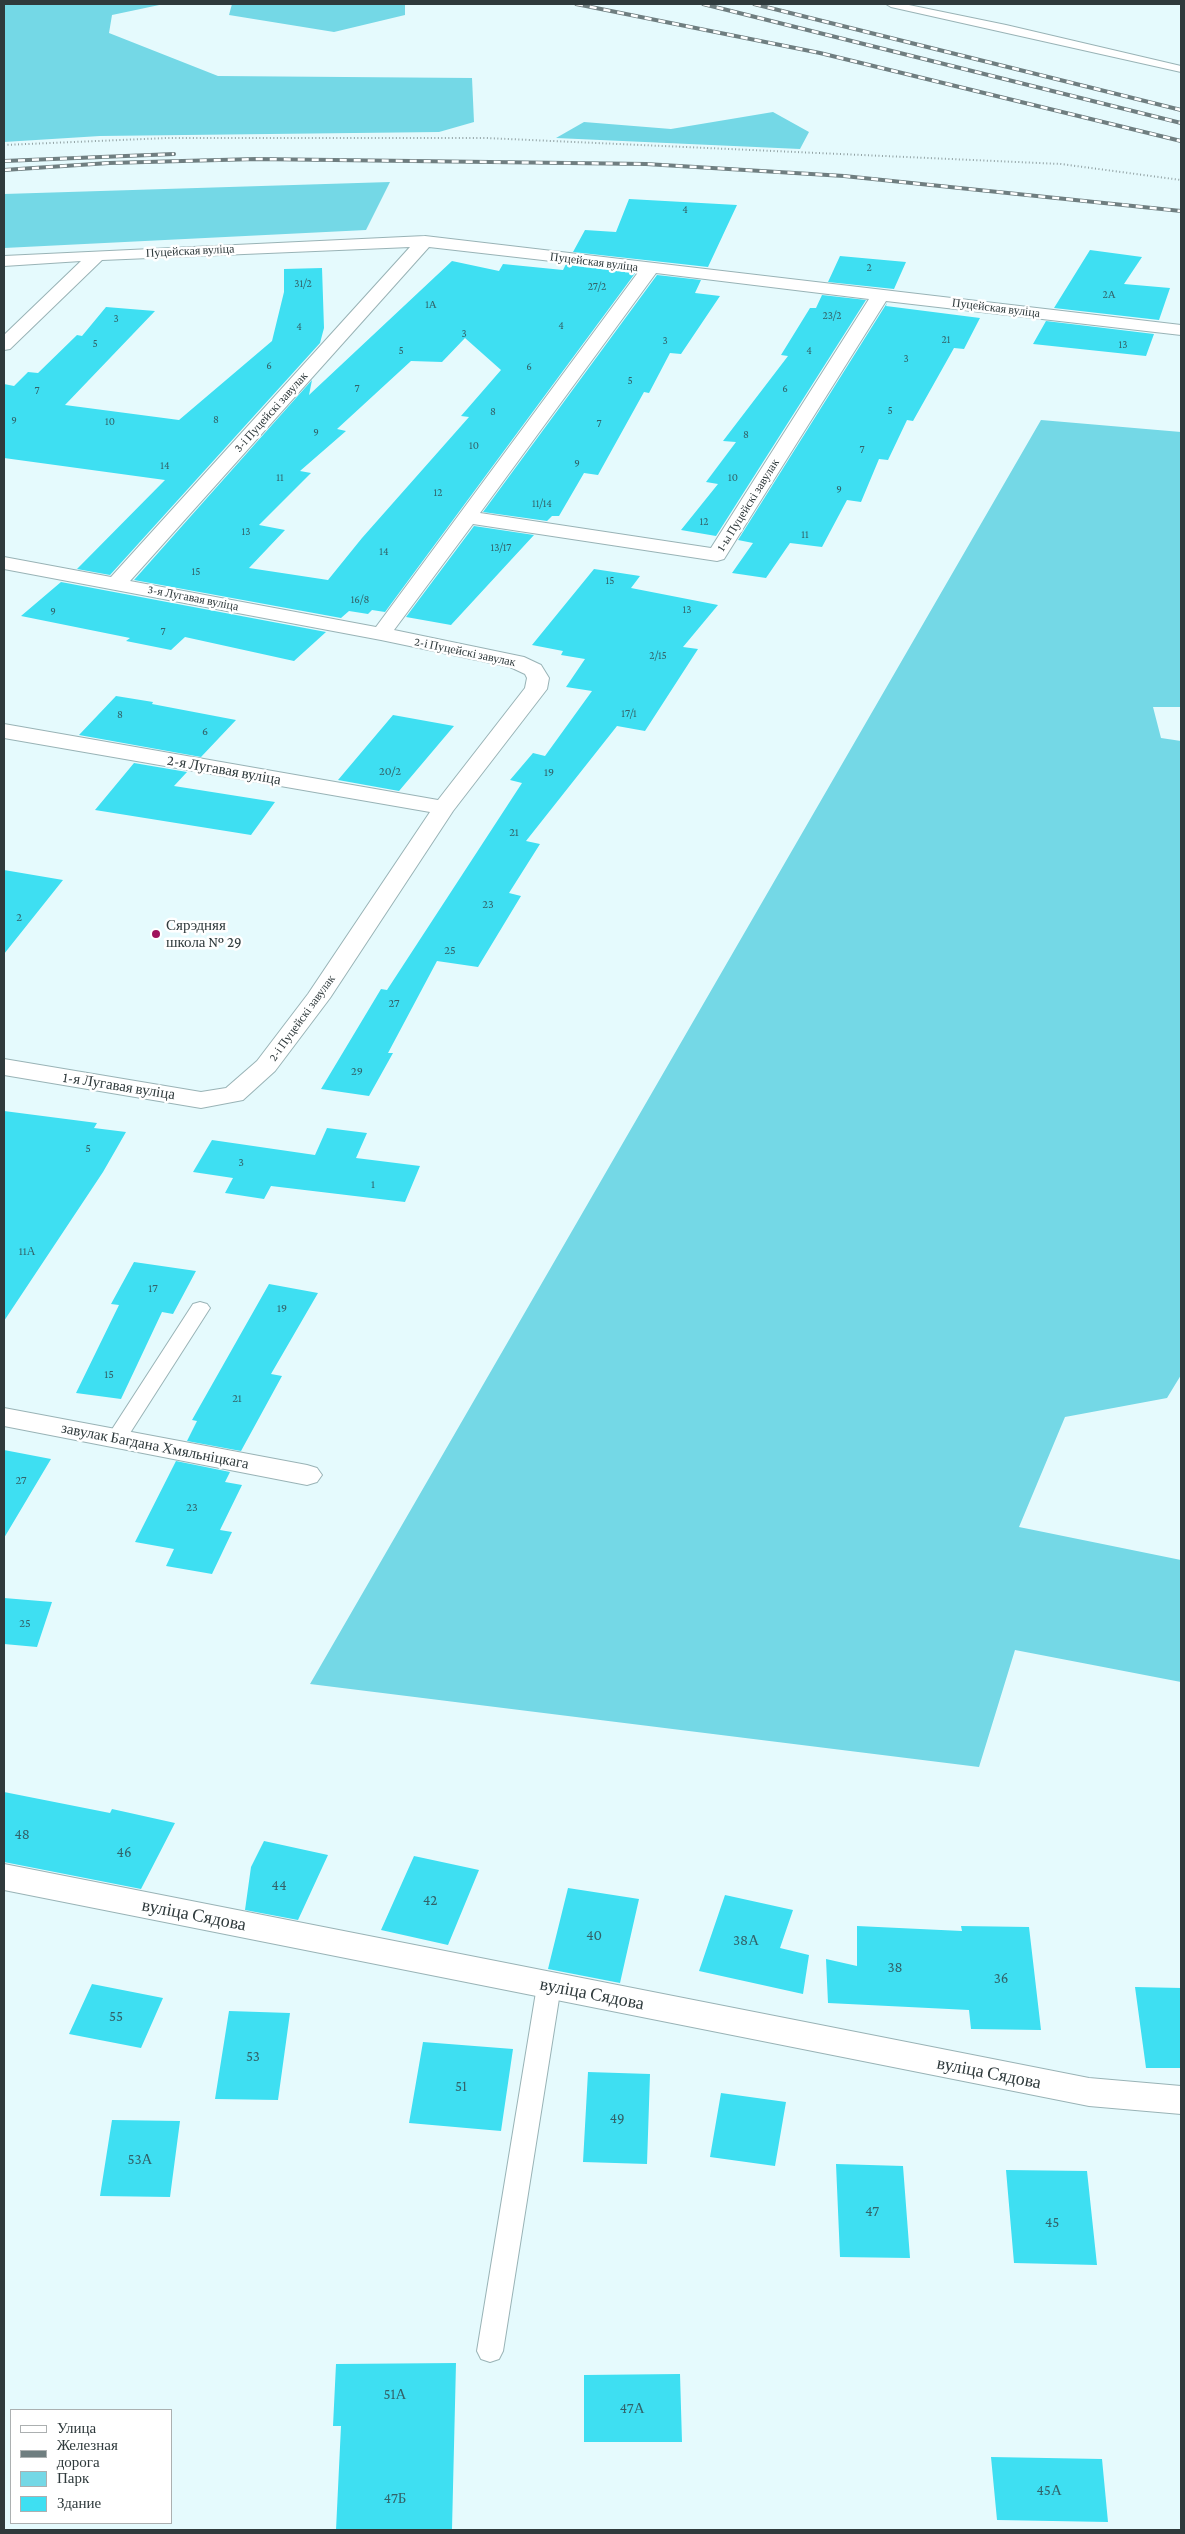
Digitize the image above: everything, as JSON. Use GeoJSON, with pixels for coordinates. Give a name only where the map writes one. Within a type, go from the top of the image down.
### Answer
{"type":"FeatureCollection","features":[{"type":"Feature","properties":{"kind":"street","name":"Пуцейская вуліца"},"geometry":{"type":"LineString","coordinates":[[4,261],[97,255],[425,242],[1181,330]]}},
{"type":"Feature","properties":{"kind":"street","name":"3-і Пуцейскі завулак"},"geometry":{"type":"LineString","coordinates":[[117,583],[425,242]]}},
{"type":"Feature","properties":{"kind":"street"},"geometry":{"type":"LineString","coordinates":[[4,345],[97,255]]}},
{"type":"Feature","properties":{"kind":"street"},"geometry":{"type":"LineString","coordinates":[[382,634],[650,269]]}},
{"type":"Feature","properties":{"kind":"street","name":"1-ы Пуцейскі завулак"},"geometry":{"type":"LineString","coordinates":[[469,517],[717,555],[881,294]]}},
{"type":"Feature","properties":{"kind":"street","name":"3-я Лугавая вуліца"},"geometry":{"type":"LineString","coordinates":[[4,563],[382,634]]}},
{"type":"Feature","properties":{"kind":"street","name":"2-і Пуцейскі завулак"},"geometry":{"type":"LineString","coordinates":[[234,1095],[266,1066],[318,998],[444,808],[536,689],[538,678],[532,670],[516,662],[382,634]]}},
{"type":"Feature","properties":{"kind":"street","name":"2-я Лугавая вуліца"},"geometry":{"type":"LineString","coordinates":[[4,731],[444,808]]}},
{"type":"Feature","properties":{"kind":"street","name":"1-я Лугавая вуліца"},"geometry":{"type":"LineString","coordinates":[[4,1067],[201,1100],[234,1095]]}},
{"type":"Feature","properties":{"kind":"street","name":"завулак Багдана Хмяльніцкага"},"geometry":{"type":"LineString","coordinates":[[4,1417],[307,1475]]}},
{"type":"Feature","properties":{"kind":"street","name":"вуліца Сядова"},"geometry":{"type":"LineString","coordinates":[[4,1877],[1088,2092],[1181,2100]]}},
{"type":"Feature","properties":{"kind":"lane"},"geometry":{"type":"LineString","coordinates":[[892,4],[1006,28],[1181,69]]}},
{"type":"Feature","properties":{"kind":"lane"},"geometry":{"type":"LineString","coordinates":[[116,1439],[200,1308]]}},
{"type":"Feature","properties":{"kind":"lane"},"geometry":{"type":"LineString","coordinates":[[490,2351],[549,1986]]}},
{"type":"Feature","properties":{"kind":"path"},"geometry":{"type":"LineString","coordinates":[[4,145],[167,138],[486,138],[1061,164],[1181,180]]}},
{"type":"Feature","properties":{"kind":"green space"},"geometry":{"type":"Polygon","coordinates":[[[4,4],[164,4],[112,15],[109,33],[218,76],[472,78],[474,122],[439,132],[100,136],[4,142],[4,4]]]}},
{"type":"Feature","properties":{"kind":"green space"},"geometry":{"type":"Polygon","coordinates":[[[232,4],[405,4],[405,15],[334,32],[229,15],[232,4]]]}},
{"type":"Feature","properties":{"kind":"green space"},"geometry":{"type":"Polygon","coordinates":[[[773,112],[809,132],[800,149],[556,138],[584,122],[671,129],[773,112]]]}},
{"type":"Feature","properties":{"kind":"green space"},"geometry":{"type":"Polygon","coordinates":[[[390,182],[366,230],[4,248],[4,194],[390,182]]]}},
{"type":"Feature","properties":{"kind":"green space"},"geometry":{"type":"Polygon","coordinates":[[[1041,420],[1181,432],[1181,707],[1153,707],[1161,738],[1181,741],[1181,1375],[1167,1398],[1065,1417],[1019,1527],[1181,1560],[1181,1682],[1015,1650],[979,1767],[310,1684],[1041,420]]]}},
{"type":"Feature","properties":{"kind":"building"},"geometry":{"type":"Polygon","coordinates":[[[629,199],[737,205],[708,267],[573,252],[585,230],[616,232],[629,199]]]}},
{"type":"Feature","properties":{"kind":"building"},"geometry":{"type":"Polygon","coordinates":[[[1090,250],[1142,257],[1124,284],[1170,288],[1159,320],[1054,308],[1090,250]]]}},
{"type":"Feature","properties":{"kind":"building"},"geometry":{"type":"Polygon","coordinates":[[[840,256],[906,262],[894,289],[828,282],[840,256]]]}},
{"type":"Feature","properties":{"kind":"building"},"geometry":{"type":"Polygon","coordinates":[[[452,261],[499,271],[503,264],[563,270],[566,264],[636,272],[385,612],[372,610],[368,614],[349,611],[341,618],[134,580],[312,380],[309,395],[452,261]],[[465,338],[442,362],[411,361],[337,429],[346,431],[300,471],[311,473],[259,525],[285,530],[249,568],[328,580],[362,538],[469,417],[461,416],[501,370],[465,338]]]}},
{"type":"Feature","properties":{"kind":"building"},"geometry":{"type":"Polygon","coordinates":[[[322,268],[324,328],[320,343],[110,575],[77,569],[165,480],[4,458],[4,384],[14,386],[28,372],[38,373],[77,335],[82,336],[106,307],[155,311],[65,405],[179,420],[272,341],[284,292],[284,269],[322,268]]]}},
{"type":"Feature","properties":{"kind":"building"},"geometry":{"type":"Polygon","coordinates":[[[657,275],[701,280],[695,293],[720,296],[681,354],[670,353],[649,393],[644,392],[598,475],[584,473],[559,516],[552,516],[547,521],[483,512],[657,275]]]}},
{"type":"Feature","properties":{"kind":"building"},"geometry":{"type":"Polygon","coordinates":[[[822,295],[866,300],[716,536],[681,530],[718,484],[706,482],[736,442],[723,441],[788,356],[781,355],[810,308],[816,308],[822,295]]]}},
{"type":"Feature","properties":{"kind":"building"},"geometry":{"type":"Polygon","coordinates":[[[887,303],[886,306],[980,318],[964,349],[954,348],[913,421],[907,420],[888,460],[879,459],[861,502],[847,500],[822,547],[790,543],[766,578],[732,573],[753,543],[738,540],[887,303]]]}},
{"type":"Feature","properties":{"kind":"building"},"geometry":{"type":"Polygon","coordinates":[[[1046,321],[1154,334],[1146,356],[1033,344],[1046,321]]]}},
{"type":"Feature","properties":{"kind":"building"},"geometry":{"type":"Polygon","coordinates":[[[474,526],[534,535],[451,625],[406,617],[474,526]]]}},
{"type":"Feature","properties":{"kind":"building"},"geometry":{"type":"Polygon","coordinates":[[[594,569],[640,576],[631,588],[718,605],[683,647],[698,649],[645,731],[617,726],[526,841],[540,844],[509,893],[521,896],[478,967],[437,961],[388,1053],[393,1053],[369,1096],[321,1089],[381,989],[387,990],[522,783],[510,780],[533,753],[545,756],[592,691],[566,687],[585,659],[561,655],[563,651],[532,645],[594,569]]]}},
{"type":"Feature","properties":{"kind":"building"},"geometry":{"type":"Polygon","coordinates":[[[61,582],[326,632],[294,661],[185,637],[171,650],[126,641],[130,638],[21,616],[61,582]]]}},
{"type":"Feature","properties":{"kind":"building"},"geometry":{"type":"Polygon","coordinates":[[[116,696],[236,720],[201,757],[79,735],[116,696]]]}},
{"type":"Feature","properties":{"kind":"building"},"geometry":{"type":"Polygon","coordinates":[[[393,715],[454,726],[399,791],[338,780],[393,715]]]}},
{"type":"Feature","properties":{"kind":"building"},"geometry":{"type":"Polygon","coordinates":[[[134,763],[187,772],[174,786],[275,802],[251,835],[95,810],[134,763]]]}},
{"type":"Feature","properties":{"kind":"building"},"geometry":{"type":"Polygon","coordinates":[[[4,870],[63,880],[4,954],[4,870]]]}},
{"type":"Feature","properties":{"kind":"building"},"geometry":{"type":"Polygon","coordinates":[[[4,1111],[97,1123],[94,1128],[126,1132],[103,1172],[4,1321],[4,1111]]]}},
{"type":"Feature","properties":{"kind":"building"},"geometry":{"type":"Polygon","coordinates":[[[327,1128],[367,1133],[356,1158],[420,1166],[405,1202],[271,1186],[264,1199],[225,1193],[233,1178],[193,1172],[212,1140],[315,1155],[327,1128]]]}},
{"type":"Feature","properties":{"kind":"building"},"geometry":{"type":"Polygon","coordinates":[[[134,1262],[196,1271],[173,1314],[162,1312],[121,1399],[76,1393],[119,1305],[111,1304],[134,1262]]]}},
{"type":"Feature","properties":{"kind":"building"},"geometry":{"type":"Polygon","coordinates":[[[269,1284],[318,1293],[271,1374],[282,1376],[241,1451],[187,1441],[197,1421],[192,1420],[269,1284]]]}},
{"type":"Feature","properties":{"kind":"building"},"geometry":{"type":"Polygon","coordinates":[[[4,1450],[51,1459],[4,1538],[4,1450]]]}},
{"type":"Feature","properties":{"kind":"building"},"geometry":{"type":"Polygon","coordinates":[[[176,1461],[230,1472],[225,1482],[242,1485],[220,1530],[232,1532],[212,1574],[166,1566],[174,1549],[135,1542],[176,1461]]]}},
{"type":"Feature","properties":{"kind":"building"},"geometry":{"type":"Polygon","coordinates":[[[4,1598],[52,1602],[37,1647],[4,1644],[4,1598]]]}},
{"type":"Feature","properties":{"kind":"building"},"geometry":{"type":"Polygon","coordinates":[[[4,1792],[110,1813],[112,1809],[175,1823],[141,1889],[4,1862],[4,1792]]]}},
{"type":"Feature","properties":{"kind":"building"},"geometry":{"type":"Polygon","coordinates":[[[264,1841],[328,1855],[298,1920],[245,1910],[251,1867],[264,1841]]]}},
{"type":"Feature","properties":{"kind":"building"},"geometry":{"type":"Polygon","coordinates":[[[414,1856],[479,1870],[448,1945],[381,1930],[414,1856]]]}},
{"type":"Feature","properties":{"kind":"building"},"geometry":{"type":"Polygon","coordinates":[[[568,1888],[639,1899],[620,1983],[548,1969],[568,1888]]]}},
{"type":"Feature","properties":{"kind":"building"},"geometry":{"type":"Polygon","coordinates":[[[725,1895],[793,1910],[780,1948],[809,1955],[803,1994],[699,1971],[725,1895]]]}},
{"type":"Feature","properties":{"kind":"building"},"geometry":{"type":"Polygon","coordinates":[[[857,1926],[962,1931],[961,1926],[1029,1927],[1041,2030],[971,2029],[969,2010],[828,2003],[826,1959],[857,1966],[857,1926]]]}},
{"type":"Feature","properties":{"kind":"building"},"geometry":{"type":"Polygon","coordinates":[[[92,1984],[163,1998],[141,2048],[69,2034],[92,1984]]]}},
{"type":"Feature","properties":{"kind":"building"},"geometry":{"type":"Polygon","coordinates":[[[1135,1987],[1181,1988],[1181,2068],[1146,2068],[1135,1987]]]}},
{"type":"Feature","properties":{"kind":"building"},"geometry":{"type":"Polygon","coordinates":[[[229,2011],[290,2013],[278,2100],[215,2099],[229,2011]]]}},
{"type":"Feature","properties":{"kind":"building"},"geometry":{"type":"Polygon","coordinates":[[[423,2042],[513,2049],[501,2131],[409,2123],[423,2042]]]}},
{"type":"Feature","properties":{"kind":"building"},"geometry":{"type":"Polygon","coordinates":[[[588,2072],[650,2074],[647,2164],[583,2162],[588,2072]]]}},
{"type":"Feature","properties":{"kind":"building"},"geometry":{"type":"Polygon","coordinates":[[[721,2093],[786,2102],[775,2166],[710,2157],[721,2093]]]}},
{"type":"Feature","properties":{"kind":"building"},"geometry":{"type":"Polygon","coordinates":[[[112,2120],[180,2121],[170,2197],[100,2196],[112,2120]]]}},
{"type":"Feature","properties":{"kind":"building"},"geometry":{"type":"Polygon","coordinates":[[[836,2164],[903,2166],[910,2258],[840,2257],[836,2164]]]}},
{"type":"Feature","properties":{"kind":"building"},"geometry":{"type":"Polygon","coordinates":[[[1006,2170],[1087,2171],[1097,2265],[1014,2263],[1006,2170]]]}},
{"type":"Feature","properties":{"kind":"building"},"geometry":{"type":"Polygon","coordinates":[[[456,2363],[452,2529],[336,2530],[341,2426],[333,2426],[336,2364],[456,2363]]]}},
{"type":"Feature","properties":{"kind":"building"},"geometry":{"type":"Polygon","coordinates":[[[680,2374],[682,2442],[584,2442],[584,2375],[680,2374]]]}},
{"type":"Feature","properties":{"kind":"building"},"geometry":{"type":"Polygon","coordinates":[[[991,2457],[1102,2459],[1108,2522],[997,2520],[991,2457]]]}},
{"type":"Feature","properties":{"kind":"railway"},"geometry":{"type":"LineString","coordinates":[[576,4],[820,53],[1181,141]]}},
{"type":"Feature","properties":{"kind":"railway"},"geometry":{"type":"LineString","coordinates":[[703,4],[1181,123]]}},
{"type":"Feature","properties":{"kind":"railway"},"geometry":{"type":"LineString","coordinates":[[754,4],[1181,110]]}},
{"type":"Feature","properties":{"kind":"railway"},"geometry":{"type":"LineString","coordinates":[[4,161],[174,154]]}},
{"type":"Feature","properties":{"kind":"railway"},"geometry":{"type":"LineString","coordinates":[[4,170],[109,163],[256,159],[646,164],[844,176],[1181,211]]}},
{"type":"Feature","properties":{"kind":"place","name":"Сярэдняя школа № 29"},"geometry":{"type":"Point","coordinates":[156,934]}}]}
